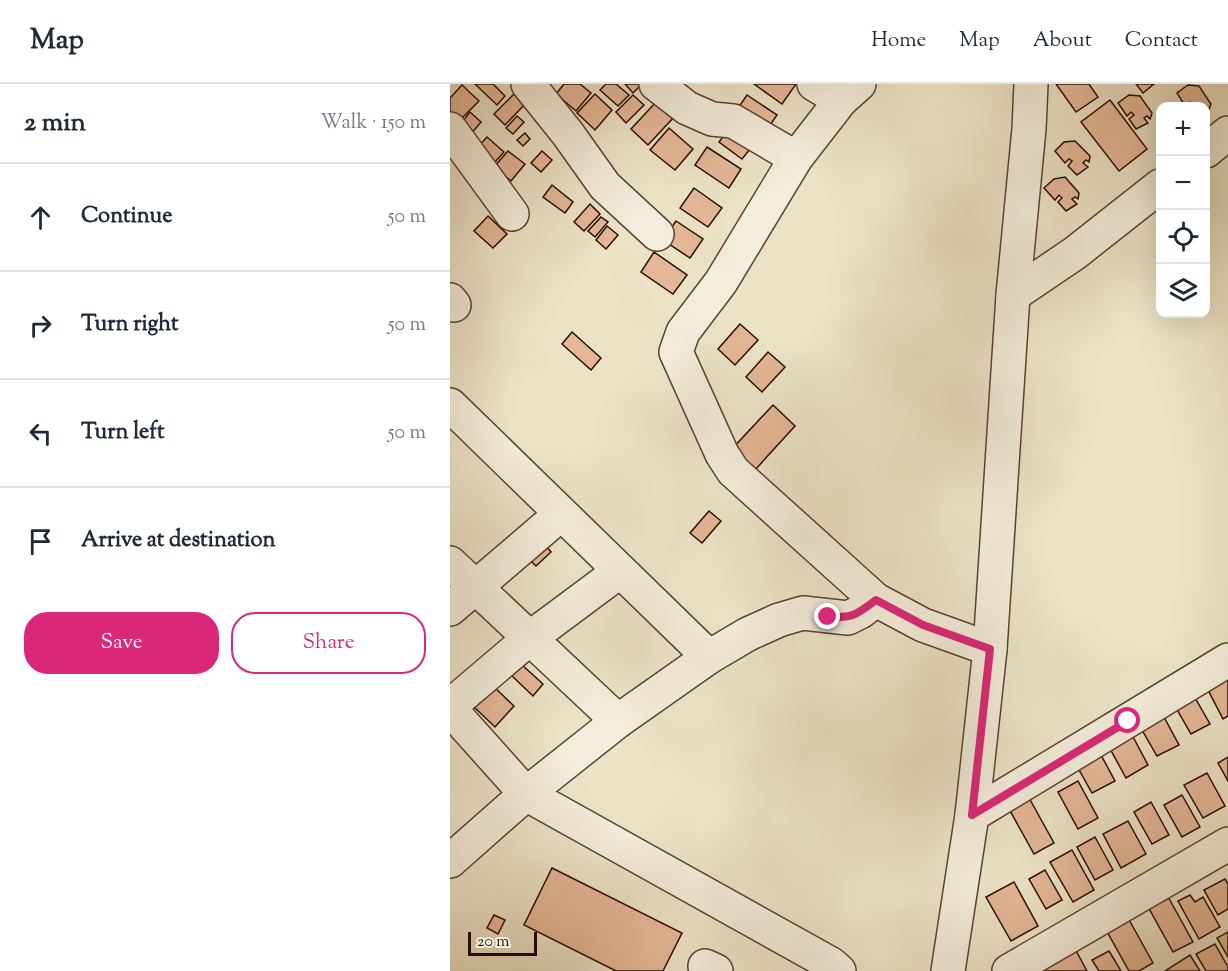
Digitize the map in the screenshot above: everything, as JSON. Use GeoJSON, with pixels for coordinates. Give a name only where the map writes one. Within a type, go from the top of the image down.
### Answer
{"type":"FeatureCollection","features":[{"type":"Feature","properties":{"kind":"street"},"geometry":{"type":"LineString","coordinates":[[528,84],[605,186],[657,234]]}},
{"type":"Feature","properties":{"kind":"street"},"geometry":{"type":"LineString","coordinates":[[656,84],[687,108],[712,119],[733,121],[796,158]]}},
{"type":"Feature","properties":{"kind":"street"},"geometry":{"type":"LineString","coordinates":[[814,84],[850,92],[796,158],[721,282],[682,332],[676,352],[722,454],[732,471],[876,600],[923,625],[990,649]]}},
{"type":"Feature","properties":{"kind":"street"},"geometry":{"type":"LineString","coordinates":[[948,971],[972,815],[990,649],[1013,295],[1029,129],[1031,84]]}},
{"type":"Feature","properties":{"kind":"street"},"geometry":{"type":"LineString","coordinates":[[450,129],[512,214]]}},
{"type":"Feature","properties":{"kind":"street"},"geometry":{"type":"LineString","coordinates":[[1210,148],[1228,133]]}},
{"type":"Feature","properties":{"kind":"street"},"geometry":{"type":"LineString","coordinates":[[1013,295],[1075,253],[1156,190]]}},
{"type":"Feature","properties":{"kind":"street"},"geometry":{"type":"LineString","coordinates":[[450,405],[709,657]]}},
{"type":"Feature","properties":{"kind":"street"},"geometry":{"type":"LineString","coordinates":[[450,609],[561,514]]}},
{"type":"Feature","properties":{"kind":"street"},"geometry":{"type":"LineString","coordinates":[[450,563],[618,721]]}},
{"type":"Feature","properties":{"kind":"street"},"geometry":{"type":"LineString","coordinates":[[620,571],[530,638],[450,708],[526,794],[831,964],[839,971]]}},
{"type":"Feature","properties":{"kind":"street"},"geometry":{"type":"LineString","coordinates":[[450,861],[526,794],[618,721],[709,657],[748,634],[779,620],[803,613],[848,618],[876,600]]}},
{"type":"Feature","properties":{"kind":"street"},"geometry":{"type":"LineString","coordinates":[[972,815],[1228,660]]}},
{"type":"Feature","properties":{"kind":"street"},"geometry":{"type":"LineString","coordinates":[[1009,971],[1228,844]]}},
{"type":"Feature","properties":{"kind":"building"},"geometry":{"type":"Polygon","coordinates":[[[475,84],[493,84],[505,96],[497,105],[475,84]]]}},
{"type":"Feature","properties":{"kind":"building"},"geometry":{"type":"Polygon","coordinates":[[[564,84],[580,84],[591,93],[576,111],[556,94],[564,84]]]}},
{"type":"Feature","properties":{"kind":"building"},"geometry":{"type":"Polygon","coordinates":[[[606,84],[616,84],[629,95],[618,106],[600,90],[606,84]]]}},
{"type":"Feature","properties":{"kind":"building"},"geometry":{"type":"Polygon","coordinates":[[[625,84],[642,84],[633,93],[625,84]]]}},
{"type":"Feature","properties":{"kind":"building"},"geometry":{"type":"Polygon","coordinates":[[[754,84],[796,84],[782,104],[754,84]]]}},
{"type":"Feature","properties":{"kind":"building"},"geometry":{"type":"Polygon","coordinates":[[[1056,84],[1089,84],[1098,97],[1076,112],[1056,84]]]}},
{"type":"Feature","properties":{"kind":"building"},"geometry":{"type":"Polygon","coordinates":[[[1136,84],[1154,84],[1143,93],[1136,84]]]}},
{"type":"Feature","properties":{"kind":"building"},"geometry":{"type":"Polygon","coordinates":[[[462,85],[479,101],[460,120],[450,111],[450,98],[462,85]]]}},
{"type":"Feature","properties":{"kind":"building"},"geometry":{"type":"Polygon","coordinates":[[[1188,85],[1199,86],[1210,102],[1183,102],[1177,93],[1188,85]]]}},
{"type":"Feature","properties":{"kind":"building"},"geometry":{"type":"Polygon","coordinates":[[[514,94],[525,104],[505,125],[494,114],[514,94]]]}},
{"type":"Feature","properties":{"kind":"building"},"geometry":{"type":"Polygon","coordinates":[[[595,94],[612,110],[595,130],[577,113],[595,94]]]}},
{"type":"Feature","properties":{"kind":"building"},"geometry":{"type":"Polygon","coordinates":[[[633,95],[644,105],[626,123],[616,112],[633,95]]]}},
{"type":"Feature","properties":{"kind":"building"},"geometry":{"type":"Polygon","coordinates":[[[747,95],[777,115],[764,134],[734,114],[747,95]]]}},
{"type":"Feature","properties":{"kind":"building"},"geometry":{"type":"Polygon","coordinates":[[[1129,95],[1140,96],[1152,113],[1150,119],[1147,116],[1144,118],[1148,123],[1136,129],[1129,119],[1134,115],[1131,112],[1127,116],[1118,103],[1129,95]]]}},
{"type":"Feature","properties":{"kind":"building"},"geometry":{"type":"Polygon","coordinates":[[[1110,100],[1147,149],[1119,171],[1081,122],[1110,100]]]}},
{"type":"Feature","properties":{"kind":"building"},"geometry":{"type":"Polygon","coordinates":[[[657,101],[675,116],[648,145],[631,129],[657,101]]]}},
{"type":"Feature","properties":{"kind":"building"},"geometry":{"type":"Polygon","coordinates":[[[470,112],[481,122],[471,134],[460,125],[470,112]]]}},
{"type":"Feature","properties":{"kind":"building"},"geometry":{"type":"Polygon","coordinates":[[[517,116],[524,122],[513,134],[506,128],[517,116]]]}},
{"type":"Feature","properties":{"kind":"building"},"geometry":{"type":"Polygon","coordinates":[[[731,126],[754,144],[742,159],[719,142],[731,126]]]}},
{"type":"Feature","properties":{"kind":"building"},"geometry":{"type":"Polygon","coordinates":[[[669,128],[693,149],[675,170],[650,150],[669,128]]]}},
{"type":"Feature","properties":{"kind":"building"},"geometry":{"type":"Polygon","coordinates":[[[525,133],[530,139],[523,146],[517,140],[525,133]]]}},
{"type":"Feature","properties":{"kind":"building"},"geometry":{"type":"Polygon","coordinates":[[[487,137],[504,152],[495,162],[478,147],[487,137]]]}},
{"type":"Feature","properties":{"kind":"building"},"geometry":{"type":"Polygon","coordinates":[[[1075,141],[1090,156],[1089,162],[1086,160],[1083,163],[1088,167],[1077,175],[1068,166],[1072,161],[1069,159],[1065,163],[1055,151],[1064,142],[1075,141]]]}},
{"type":"Feature","properties":{"kind":"building"},"geometry":{"type":"Polygon","coordinates":[[[707,147],[741,169],[729,188],[695,165],[707,147]]]}},
{"type":"Feature","properties":{"kind":"building"},"geometry":{"type":"Polygon","coordinates":[[[508,151],[525,164],[511,181],[494,167],[508,151]]]}},
{"type":"Feature","properties":{"kind":"building"},"geometry":{"type":"Polygon","coordinates":[[[542,151],[552,160],[541,172],[531,163],[542,151]]]}},
{"type":"Feature","properties":{"kind":"building"},"geometry":{"type":"Polygon","coordinates":[[[1065,177],[1079,193],[1078,199],[1075,197],[1072,199],[1077,204],[1066,211],[1058,202],[1062,198],[1059,195],[1055,200],[1044,188],[1054,179],[1065,177]]]}},
{"type":"Feature","properties":{"kind":"building"},"geometry":{"type":"Polygon","coordinates":[[[552,185],[573,202],[565,213],[543,197],[552,185]]]}},
{"type":"Feature","properties":{"kind":"building"},"geometry":{"type":"Polygon","coordinates":[[[694,188],[722,208],[708,227],[680,208],[694,188]]]}},
{"type":"Feature","properties":{"kind":"building"},"geometry":{"type":"Polygon","coordinates":[[[590,204],[600,214],[584,231],[574,222],[590,204]]]}},
{"type":"Feature","properties":{"kind":"building"},"geometry":{"type":"Polygon","coordinates":[[[488,216],[507,234],[493,248],[474,231],[488,216]]]}},
{"type":"Feature","properties":{"kind":"building"},"geometry":{"type":"Polygon","coordinates":[[[601,217],[608,222],[595,237],[588,231],[601,217]]]}},
{"type":"Feature","properties":{"kind":"building"},"geometry":{"type":"Polygon","coordinates":[[[676,221],[703,239],[690,258],[663,240],[676,221]]]}},
{"type":"Feature","properties":{"kind":"building"},"geometry":{"type":"Polygon","coordinates":[[[607,226],[618,235],[606,249],[596,240],[607,226]]]}},
{"type":"Feature","properties":{"kind":"building"},"geometry":{"type":"Polygon","coordinates":[[[654,252],[687,275],[673,294],[641,272],[654,252]]]}},
{"type":"Feature","properties":{"kind":"building"},"geometry":{"type":"Polygon","coordinates":[[[740,324],[758,340],[735,365],[718,349],[740,324]]]}},
{"type":"Feature","properties":{"kind":"building"},"geometry":{"type":"Polygon","coordinates":[[[572,332],[601,358],[591,370],[562,344],[572,332]]]}},
{"type":"Feature","properties":{"kind":"building"},"geometry":{"type":"Polygon","coordinates":[[[768,352],[785,367],[762,392],[746,377],[768,352]]]}},
{"type":"Feature","properties":{"kind":"building"},"geometry":{"type":"Polygon","coordinates":[[[773,405],[795,426],[754,471],[731,450],[773,405]]]}},
{"type":"Feature","properties":{"kind":"building"},"geometry":{"type":"Polygon","coordinates":[[[709,511],[721,521],[702,543],[690,533],[709,511]]]}},
{"type":"Feature","properties":{"kind":"building"},"geometry":{"type":"Polygon","coordinates":[[[541,540],[551,552],[536,566],[525,555],[541,540]]]}},
{"type":"Feature","properties":{"kind":"building"},"geometry":{"type":"Polygon","coordinates":[[[521,664],[543,684],[533,696],[511,675],[521,664]]]}},
{"type":"Feature","properties":{"kind":"building"},"geometry":{"type":"Polygon","coordinates":[[[1228,676],[1228,716],[1223,719],[1207,688],[1228,676]]]}},
{"type":"Feature","properties":{"kind":"building"},"geometry":{"type":"Polygon","coordinates":[[[491,684],[514,706],[495,727],[471,704],[491,684]]]}},
{"type":"Feature","properties":{"kind":"building"},"geometry":{"type":"Polygon","coordinates":[[[1194,696],[1210,724],[1191,734],[1175,706],[1194,696]]]}},
{"type":"Feature","properties":{"kind":"building"},"geometry":{"type":"Polygon","coordinates":[[[1164,717],[1179,745],[1157,756],[1142,730],[1164,717]]]}},
{"type":"Feature","properties":{"kind":"building"},"geometry":{"type":"Polygon","coordinates":[[[1131,733],[1148,765],[1126,778],[1108,745],[1131,733]]]}},
{"type":"Feature","properties":{"kind":"building"},"geometry":{"type":"Polygon","coordinates":[[[1101,755],[1115,781],[1092,793],[1078,768],[1101,755]]]}},
{"type":"Feature","properties":{"kind":"building"},"geometry":{"type":"Polygon","coordinates":[[[1228,757],[1228,781],[1218,763],[1228,757]]]}},
{"type":"Feature","properties":{"kind":"building"},"geometry":{"type":"Polygon","coordinates":[[[1207,773],[1225,806],[1203,818],[1184,785],[1207,773]]]}},
{"type":"Feature","properties":{"kind":"building"},"geometry":{"type":"Polygon","coordinates":[[[1078,781],[1098,818],[1078,829],[1058,792],[1078,781]]]}},
{"type":"Feature","properties":{"kind":"building"},"geometry":{"type":"Polygon","coordinates":[[[1182,795],[1200,827],[1182,837],[1164,805],[1182,795]]]}},
{"type":"Feature","properties":{"kind":"building"},"geometry":{"type":"Polygon","coordinates":[[[1028,796],[1054,843],[1034,854],[1008,807],[1028,796]]]}},
{"type":"Feature","properties":{"kind":"building"},"geometry":{"type":"Polygon","coordinates":[[[1151,802],[1169,835],[1152,844],[1134,812],[1151,802]]]}},
{"type":"Feature","properties":{"kind":"building"},"geometry":{"type":"Polygon","coordinates":[[[1128,821],[1146,854],[1121,868],[1103,834],[1128,821]]]}},
{"type":"Feature","properties":{"kind":"building"},"geometry":{"type":"Polygon","coordinates":[[[1095,837],[1113,870],[1095,880],[1077,847],[1095,837]]]}},
{"type":"Feature","properties":{"kind":"building"},"geometry":{"type":"Polygon","coordinates":[[[1072,850],[1094,890],[1073,902],[1050,862],[1072,850]]]}},
{"type":"Feature","properties":{"kind":"building"},"geometry":{"type":"Polygon","coordinates":[[[552,868],[682,933],[663,971],[616,971],[524,925],[552,868]]]}},
{"type":"Feature","properties":{"kind":"building"},"geometry":{"type":"Polygon","coordinates":[[[1045,870],[1062,900],[1046,909],[1029,879],[1045,870]]]}},
{"type":"Feature","properties":{"kind":"building"},"geometry":{"type":"Polygon","coordinates":[[[1225,879],[1228,884],[1228,909],[1218,915],[1204,890],[1225,879]]]}},
{"type":"Feature","properties":{"kind":"building"},"geometry":{"type":"Polygon","coordinates":[[[1014,882],[1038,926],[1011,941],[986,897],[1014,882]]]}},
{"type":"Feature","properties":{"kind":"building"},"geometry":{"type":"Polygon","coordinates":[[[1166,893],[1193,942],[1173,952],[1146,903],[1166,893]]]}},
{"type":"Feature","properties":{"kind":"building"},"geometry":{"type":"Polygon","coordinates":[[[1190,895],[1195,902],[1203,897],[1220,927],[1199,939],[1178,901],[1190,895]]]}},
{"type":"Feature","properties":{"kind":"building"},"geometry":{"type":"Polygon","coordinates":[[[494,915],[505,920],[498,934],[487,928],[494,915]]]}},
{"type":"Feature","properties":{"kind":"building"},"geometry":{"type":"Polygon","coordinates":[[[1127,916],[1153,963],[1139,971],[1129,971],[1105,928],[1127,916]]]}},
{"type":"Feature","properties":{"kind":"building"},"geometry":{"type":"Polygon","coordinates":[[[1228,932],[1228,957],[1217,938],[1228,932]]]}},
{"type":"Feature","properties":{"kind":"building"},"geometry":{"type":"Polygon","coordinates":[[[1215,944],[1228,971],[1206,971],[1196,954],[1215,944]]]}},
{"type":"Feature","properties":{"kind":"building"},"geometry":{"type":"Polygon","coordinates":[[[1073,945],[1087,971],[1046,971],[1042,963],[1073,945]]]}},
{"type":"Feature","properties":{"kind":"building"},"geometry":{"type":"Polygon","coordinates":[[[1109,951],[1121,971],[1099,971],[1092,960],[1109,951]]]}},
{"type":"Feature","properties":{"kind":"building"},"geometry":{"type":"Polygon","coordinates":[[[1190,955],[1200,971],[1165,971],[1190,955]]]}},
{"type":"Feature","properties":{"kind":"route"},"geometry":{"type":"LineString","coordinates":[[828,617],[848,618],[876,600],[923,625],[990,649],[972,815],[1128,721]]}}]}
